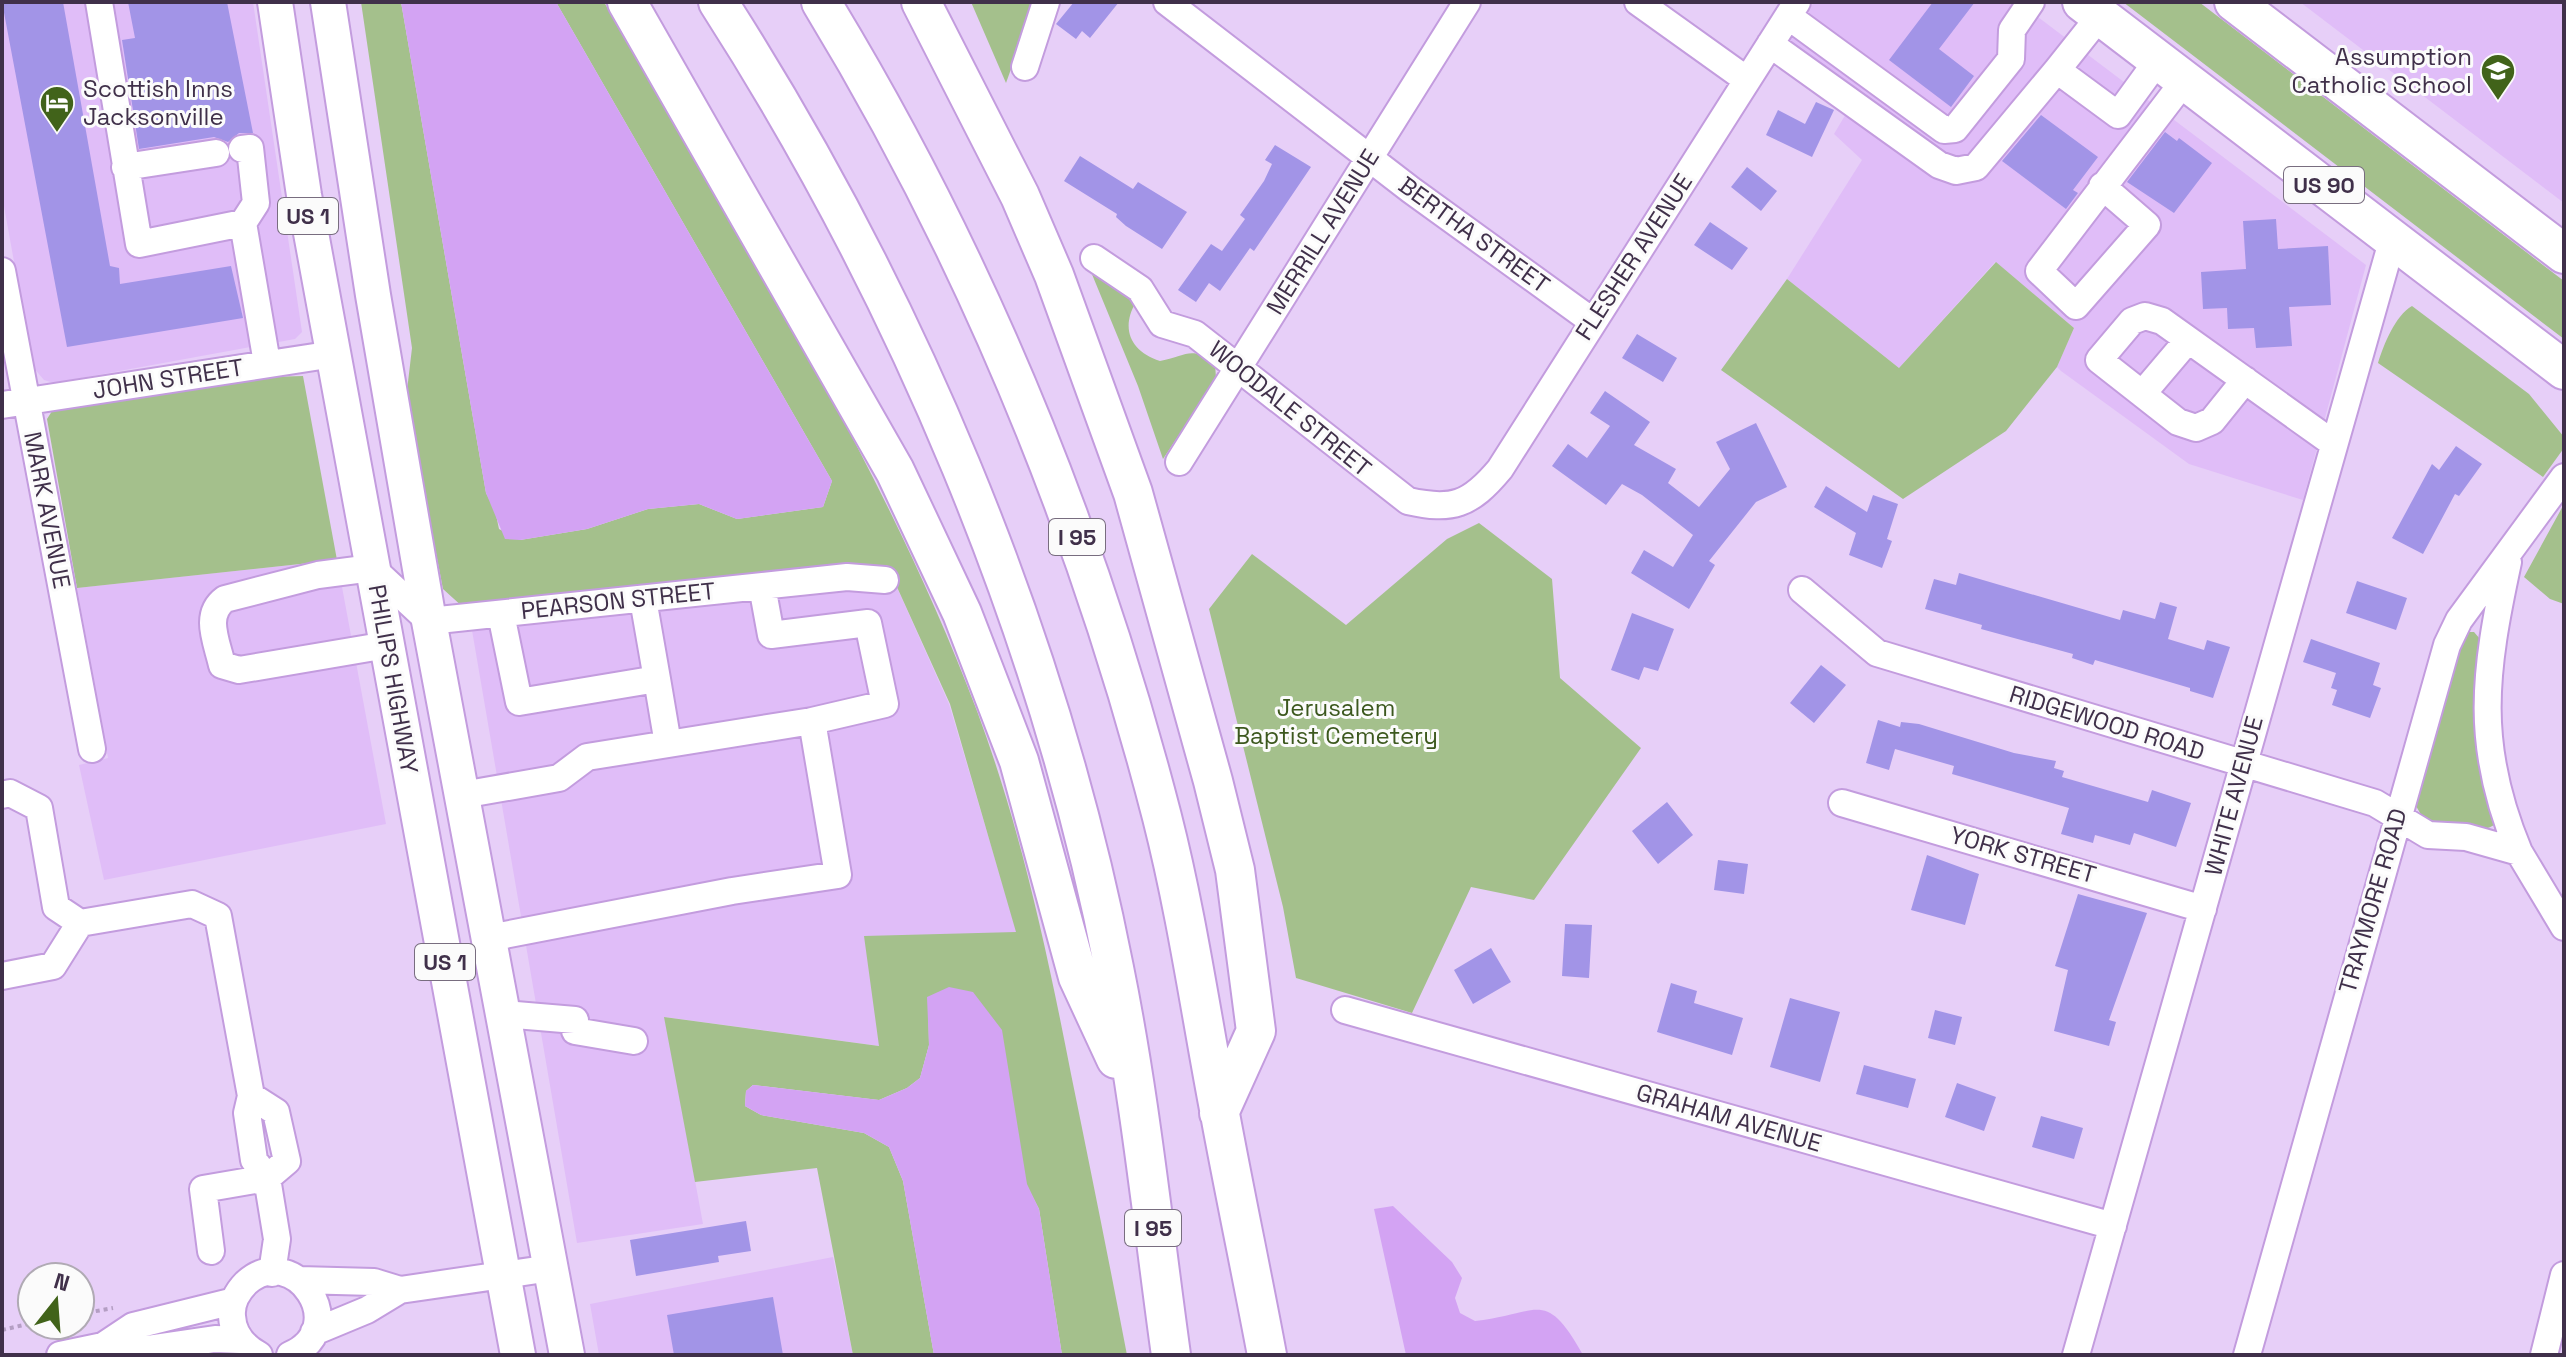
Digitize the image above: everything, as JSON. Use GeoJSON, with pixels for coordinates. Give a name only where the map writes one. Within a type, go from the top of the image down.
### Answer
{"type":"FeatureCollection","features":[{"type":"Feature","properties":{"kind":"highway"},"geometry":{"type":"LineString","coordinates":[[627,2],[895,471],[931,543],[962,613],[1019,761],[1078,977],[1136,1101]]}},
{"type":"Feature","properties":{"kind":"highway","name":"I 95"},"geometry":{"type":"LineString","coordinates":[[718,2],[814,159],[882,292],[945,426],[993,548],[1073,800],[1114,967],[1171,1355]]}},
{"type":"Feature","properties":{"kind":"highway","name":"I 95"},"geometry":{"type":"LineString","coordinates":[[821,2],[863,72],[969,277],[1055,476],[1088,568],[1162,817],[1190,941],[1219,1113],[1267,1355]]}},
{"type":"Feature","properties":{"kind":"highway"},"geometry":{"type":"LineString","coordinates":[[921,2],[1020,196],[1054,275],[1133,493],[1235,870],[1256,1031],[1219,1113]]}},
{"type":"Feature","properties":{"kind":"highway"},"geometry":{"type":"LineString","coordinates":[[949,2],[976,63],[1020,196]]}},
{"type":"Feature","properties":{"kind":"highway"},"geometry":{"type":"LineString","coordinates":[[2234,2],[2564,254]]}},
{"type":"Feature","properties":{"kind":"highway","name":"US 90"},"geometry":{"type":"LineString","coordinates":[[2091,9],[2564,370]]}},
{"type":"Feature","properties":{"kind":"main road","name":"PHILIPS HIGHWAY"},"geometry":{"type":"LineString","coordinates":[[275,2],[304,195],[518,1355]]}},
{"type":"Feature","properties":{"kind":"main road","name":"PHILIPS HIGHWAY"},"geometry":{"type":"LineString","coordinates":[[328,2],[373,295],[429,621],[567,1355]]}},
{"type":"Feature","properties":{"kind":"street"},"geometry":{"type":"LineString","coordinates":[[99,2],[139,244],[243,223]]}},
{"type":"Feature","properties":{"kind":"street"},"geometry":{"type":"LineString","coordinates":[[1025,67],[1046,2]]}},
{"type":"Feature","properties":{"kind":"street","name":"BERTHA STREET"},"geometry":{"type":"LineString","coordinates":[[1167,2],[1592,321]]}},
{"type":"Feature","properties":{"kind":"street","name":"MERRILL AVENUE"},"geometry":{"type":"LineString","coordinates":[[1179,462],[1467,2]]}},
{"type":"Feature","properties":{"kind":"street"},"geometry":{"type":"LineString","coordinates":[[1638,2],[1747,80]]}},
{"type":"Feature","properties":{"kind":"street"},"geometry":{"type":"LineString","coordinates":[[1792,9],[1944,130],[1955,129],[2011,59],[2012,30],[2031,2]]}},
{"type":"Feature","properties":{"kind":"street","name":"FLESHER AVENUE"},"geometry":{"type":"LineString","coordinates":[[1462,503],[1487,485],[1500,469],[1792,9]]}},
{"type":"Feature","properties":{"kind":"street"},"geometry":{"type":"LineString","coordinates":[[1770,44],[1939,165],[1956,171],[1976,167],[2057,70],[2091,9]]}},
{"type":"Feature","properties":{"kind":"street"},"geometry":{"type":"LineString","coordinates":[[2057,70],[2118,115],[2172,70]]}},
{"type":"Feature","properties":{"kind":"street"},"geometry":{"type":"LineString","coordinates":[[2102,186],[2172,70]]}},
{"type":"Feature","properties":{"kind":"street"},"geometry":{"type":"LineString","coordinates":[[125,167],[250,148],[256,203],[243,223],[267,363]]}},
{"type":"Feature","properties":{"kind":"street","name":"WHITE AVENUE"},"geometry":{"type":"LineString","coordinates":[[2076,1355],[2393,238]]}},
{"type":"Feature","properties":{"kind":"street","name":"WOODALE STREET"},"geometry":{"type":"LineString","coordinates":[[1094,258],[1140,289],[1162,324],[1195,334],[1408,501],[1439,508],[1462,503]]}},
{"type":"Feature","properties":{"kind":"street","name":"MARK AVENUE"},"geometry":{"type":"LineString","coordinates":[[2,271],[14,403],[92,749]]}},
{"type":"Feature","properties":{"kind":"street"},"geometry":{"type":"LineString","coordinates":[[2245,380],[2212,421],[2196,428],[2178,422],[2099,360],[2132,321],[2145,316],[2162,321],[2188,340],[2245,380],[2334,444]]}},
{"type":"Feature","properties":{"kind":"street"},"geometry":{"type":"LineString","coordinates":[[2143,393],[2188,340]]}},
{"type":"Feature","properties":{"kind":"street","name":"JOHN STREET"},"geometry":{"type":"LineString","coordinates":[[14,403],[334,354]]}},
{"type":"Feature","properties":{"kind":"street","name":"TRAYMORE ROAD"},"geometry":{"type":"LineString","coordinates":[[2247,1355],[2447,645],[2459,620],[2564,477]]}},
{"type":"Feature","properties":{"kind":"street"},"geometry":{"type":"LineString","coordinates":[[2511,551],[2492,634],[2486,705],[2494,782],[2500,806],[2519,852],[2564,927]]}},
{"type":"Feature","properties":{"kind":"street"},"geometry":{"type":"LineString","coordinates":[[387,645],[239,670],[222,665],[212,618],[215,606],[225,599],[323,574],[372,568],[429,621]]}},
{"type":"Feature","properties":{"kind":"street","name":"PEARSON STREET"},"geometry":{"type":"LineString","coordinates":[[429,621],[847,577],[885,580]]}},
{"type":"Feature","properties":{"kind":"street"},"geometry":{"type":"LineString","coordinates":[[462,795],[559,778],[587,757],[812,721],[885,704],[868,623],[771,635],[762,586]]}},
{"type":"Feature","properties":{"kind":"street","name":"RIDGEWOOD ROAD"},"geometry":{"type":"LineString","coordinates":[[1802,590],[1877,653],[2375,803],[2398,813],[2428,835],[2466,837],[2519,852]]}},
{"type":"Feature","properties":{"kind":"street"},"geometry":{"type":"LineString","coordinates":[[643,599],[668,744]]}},
{"type":"Feature","properties":{"kind":"street"},"geometry":{"type":"LineString","coordinates":[[501,614],[519,702],[657,679]]}},
{"type":"Feature","properties":{"kind":"street"},"geometry":{"type":"LineString","coordinates":[[489,938],[732,891],[838,875],[812,721]]}},
{"type":"Feature","properties":{"kind":"street"},"geometry":{"type":"LineString","coordinates":[[2,795],[10,793],[39,808],[56,907],[80,923],[192,904],[218,916],[251,1096],[276,1112],[287,1161],[267,1178],[203,1189],[211,1251]]}},
{"type":"Feature","properties":{"kind":"street","name":"YORK STREET"},"geometry":{"type":"LineString","coordinates":[[1842,803],[2203,909]]}},
{"type":"Feature","properties":{"kind":"street"},"geometry":{"type":"LineString","coordinates":[[2,976],[53,966],[80,923]]}},
{"type":"Feature","properties":{"kind":"street","name":"GRAHAM AVENUE"},"geometry":{"type":"LineString","coordinates":[[1345,1010],[2113,1226]]}},
{"type":"Feature","properties":{"kind":"street"},"geometry":{"type":"LineString","coordinates":[[504,1014],[575,1020],[575,1031],[634,1041]]}},
{"type":"Feature","properties":{"kind":"street"},"geometry":{"type":"LineString","coordinates":[[267,1178],[277,1239],[272,1273]]}},
{"type":"Feature","properties":{"kind":"street"},"geometry":{"type":"LineString","coordinates":[[302,1348],[400,1290],[551,1268]]}},
{"type":"Feature","properties":{"kind":"street"},"geometry":{"type":"LineString","coordinates":[[250,1348],[232,1315],[234,1301],[251,1279],[272,1273],[299,1280],[374,1282],[400,1290]]}},
{"type":"Feature","properties":{"kind":"street"},"geometry":{"type":"LineString","coordinates":[[2544,1355],[2564,1275]]}},
{"type":"Feature","properties":{"kind":"street"},"geometry":{"type":"LineString","coordinates":[[299,1280],[314,1297],[318,1311],[302,1348]]}},
{"type":"Feature","properties":{"kind":"street"},"geometry":{"type":"LineString","coordinates":[[103,1346],[133,1326],[234,1301]]}},
{"type":"Feature","properties":{"kind":"street"},"geometry":{"type":"LineString","coordinates":[[60,1355],[103,1346],[140,1350],[215,1339],[250,1348]]}},
{"type":"Feature","properties":{"kind":"path"},"geometry":{"type":"LineString","coordinates":[[96,1311],[125,1306]]}},
{"type":"Feature","properties":{"kind":"shaded area"},"geometry":{"type":"Polygon","coordinates":[[[2,2],[253,2],[302,332],[295,339],[54,383],[44,380],[33,367],[2,195],[2,2]]]}},
{"type":"Feature","properties":{"kind":"shaded area"},"geometry":{"type":"Polygon","coordinates":[[[401,2],[556,2],[832,481],[823,507],[737,519],[699,504],[648,509],[587,529],[520,540],[505,539],[486,493],[401,2]]]}},
{"type":"Feature","properties":{"kind":"shaded area"},"geometry":{"type":"Polygon","coordinates":[[[1814,2],[2018,2],[2366,265],[2303,500],[2189,464],[2061,371],[2057,367],[2074,328],[1995,262],[1899,368],[1787,279],[1862,160],[1834,134],[1847,112],[1776,61],[1814,2]]]}},
{"type":"Feature","properties":{"kind":"shaded area","name":"Assumption Catholic School"},"geometry":{"type":"Polygon","coordinates":[[[2300,2],[2564,2],[2564,203],[2300,2]]]}},
{"type":"Feature","properties":{"kind":"shaded area"},"geometry":{"type":"Polygon","coordinates":[[[337,560],[386,824],[104,880],[79,765],[108,758],[77,588],[337,560]]]}},
{"type":"Feature","properties":{"kind":"shaded area"},"geometry":{"type":"Polygon","coordinates":[[[887,565],[949,704],[1017,933],[880,1046],[665,1017],[703,1224],[577,1243],[468,607],[887,565]]]}},
{"type":"Feature","properties":{"kind":"shaded area"},"geometry":{"type":"Polygon","coordinates":[[[949,987],[973,992],[1002,1030],[1027,1184],[1039,1209],[1062,1355],[934,1355],[903,1181],[889,1147],[864,1133],[761,1115],[745,1106],[746,1091],[753,1085],[879,1100],[907,1088],[920,1078],[929,1045],[927,997],[949,987]]]}},
{"type":"Feature","properties":{"kind":"shaded area"},"geometry":{"type":"Polygon","coordinates":[[[1393,1206],[1452,1262],[1462,1278],[1455,1298],[1460,1313],[1475,1321],[1527,1311],[1549,1313],[1559,1320],[1583,1355],[1406,1355],[1374,1209],[1393,1206]]]}},
{"type":"Feature","properties":{"kind":"shaded area"},"geometry":{"type":"Polygon","coordinates":[[[833,1257],[853,1355],[599,1355],[590,1304],[833,1257]]]}},
{"type":"Feature","properties":{"kind":"green space"},"geometry":{"type":"Polygon","coordinates":[[[361,2],[401,2],[486,493],[495,510],[499,529],[520,540],[587,529],[648,509],[699,504],[737,519],[823,507],[832,481],[556,2],[604,2],[805,349],[898,527],[939,618],[993,755],[1020,845],[1042,936],[1127,1355],[1062,1355],[1039,1209],[928,997],[929,1045],[920,1078],[907,1088],[879,1100],[753,1085],[746,1091],[745,1106],[761,1115],[864,1133],[889,1147],[903,1181],[934,1355],[853,1355],[817,1168],[695,1182],[664,1017],[879,1046],[864,936],[1016,932],[950,704],[887,565],[464,608],[443,589],[406,399],[412,348],[361,2]]]}},
{"type":"Feature","properties":{"kind":"green space"},"geometry":{"type":"Polygon","coordinates":[[[971,2],[1035,2],[1006,83],[971,2]]]}},
{"type":"Feature","properties":{"kind":"green space"},"geometry":{"type":"Polygon","coordinates":[[[2123,2],[2199,2],[2564,281],[2564,339],[2123,2]]]}},
{"type":"Feature","properties":{"kind":"green space"},"geometry":{"type":"Polygon","coordinates":[[[1996,262],[2074,328],[2057,367],[2006,431],[1903,499],[1721,370],[1787,279],[1899,368],[1996,262]]]}},
{"type":"Feature","properties":{"kind":"green space"},"geometry":{"type":"Polygon","coordinates":[[[1089,267],[1136,302],[1131,312],[1129,330],[1135,345],[1142,352],[1160,361],[1193,353],[1215,362],[1216,379],[1163,459],[1138,386],[1089,267]]]}},
{"type":"Feature","properties":{"kind":"green space"},"geometry":{"type":"Polygon","coordinates":[[[2412,306],[2529,394],[2564,437],[2564,448],[2543,477],[2378,363],[2395,323],[2412,306]]]}},
{"type":"Feature","properties":{"kind":"green space"},"geometry":{"type":"Polygon","coordinates":[[[303,376],[337,560],[77,588],[47,419],[54,408],[235,378],[303,376]]]}},
{"type":"Feature","properties":{"kind":"green space"},"geometry":{"type":"Polygon","coordinates":[[[2564,504],[2564,604],[2550,599],[2524,577],[2564,504]]]}},
{"type":"Feature","properties":{"kind":"green space","name":"Jerusalem Baptist Cemetery"},"geometry":{"type":"Polygon","coordinates":[[[1479,523],[1552,579],[1560,678],[1641,748],[1534,900],[1471,887],[1412,1013],[1296,978],[1283,907],[1209,609],[1252,554],[1346,625],[1447,539],[1479,523]]]}},
{"type":"Feature","properties":{"kind":"green space"},"geometry":{"type":"Polygon","coordinates":[[[2469,632],[2474,632],[2480,639],[2474,720],[2494,825],[2478,830],[2423,818],[2416,806],[2460,645],[2469,632]]]}},
{"type":"Feature","properties":{"kind":"building","name":"Scottish Inns Jacksonville"},"geometry":{"type":"Polygon","coordinates":[[[2,2],[63,2],[110,266],[119,268],[120,284],[231,266],[243,318],[67,347],[2,2]]]}},
{"type":"Feature","properties":{"kind":"building"},"geometry":{"type":"Polygon","coordinates":[[[128,2],[227,2],[253,133],[239,133],[228,142],[214,137],[139,149],[122,40],[135,38],[128,2]]]}},
{"type":"Feature","properties":{"kind":"building"},"geometry":{"type":"Polygon","coordinates":[[[1074,2],[1119,2],[1090,38],[1082,31],[1076,39],[1056,24],[1074,2]]]}},
{"type":"Feature","properties":{"kind":"building"},"geometry":{"type":"Polygon","coordinates":[[[1933,2],[1975,2],[1939,49],[1974,76],[1951,107],[1889,60],[1933,2]]]}},
{"type":"Feature","properties":{"kind":"building"},"geometry":{"type":"Polygon","coordinates":[[[1816,102],[1834,110],[1812,157],[1766,135],[1778,110],[1805,124],[1816,102]]]}},
{"type":"Feature","properties":{"kind":"building"},"geometry":{"type":"Polygon","coordinates":[[[2041,115],[2098,157],[2073,190],[2078,193],[2066,209],[2002,161],[2041,115]]]}},
{"type":"Feature","properties":{"kind":"building"},"geometry":{"type":"Polygon","coordinates":[[[2165,132],[2177,141],[2179,138],[2212,163],[2174,213],[2127,182],[2165,132]]]}},
{"type":"Feature","properties":{"kind":"building"},"geometry":{"type":"Polygon","coordinates":[[[1275,145],[1311,167],[1254,251],[1250,248],[1220,291],[1209,283],[1196,302],[1178,290],[1211,244],[1222,251],[1245,219],[1240,215],[1264,181],[1272,164],[1265,160],[1275,145]]]}},
{"type":"Feature","properties":{"kind":"building"},"geometry":{"type":"Polygon","coordinates":[[[1080,156],[1133,189],[1138,182],[1187,212],[1162,249],[1126,226],[1116,217],[1117,214],[1064,181],[1080,156]]]}},
{"type":"Feature","properties":{"kind":"building"},"geometry":{"type":"Polygon","coordinates":[[[1747,167],[1777,191],[1761,211],[1731,187],[1747,167]]]}},
{"type":"Feature","properties":{"kind":"building"},"geometry":{"type":"Polygon","coordinates":[[[2276,219],[2278,249],[2328,246],[2331,305],[2289,307],[2292,346],[2256,348],[2254,328],[2228,329],[2227,308],[2203,309],[2201,272],[2246,269],[2243,221],[2276,219]]]}},
{"type":"Feature","properties":{"kind":"building"},"geometry":{"type":"Polygon","coordinates":[[[1710,222],[1748,248],[1732,270],[1694,245],[1710,222]]]}},
{"type":"Feature","properties":{"kind":"building"},"geometry":{"type":"Polygon","coordinates":[[[1637,334],[1677,358],[1663,382],[1622,358],[1637,334]]]}},
{"type":"Feature","properties":{"kind":"building"},"geometry":{"type":"Polygon","coordinates":[[[1605,391],[1650,422],[1634,445],[1676,469],[1668,483],[1699,507],[1730,469],[1716,442],[1756,423],[1787,487],[1756,502],[1709,561],[1715,565],[1689,609],[1631,573],[1644,550],[1673,567],[1693,535],[1642,495],[1622,484],[1606,505],[1552,466],[1568,444],[1587,458],[1610,426],[1590,413],[1605,391]]]}},
{"type":"Feature","properties":{"kind":"building"},"geometry":{"type":"Polygon","coordinates":[[[2456,446],[2482,464],[2459,496],[2455,494],[2423,554],[2392,538],[2432,464],[2439,470],[2456,446]]]}},
{"type":"Feature","properties":{"kind":"building"},"geometry":{"type":"Polygon","coordinates":[[[1826,486],[1867,512],[1873,495],[1898,504],[1887,539],[1892,541],[1882,568],[1849,555],[1856,533],[1814,507],[1826,486]]]}},
{"type":"Feature","properties":{"kind":"building"},"geometry":{"type":"Polygon","coordinates":[[[1959,573],[2120,620],[2123,610],[2155,619],[2160,602],[2177,607],[2168,639],[2204,650],[2207,640],[2230,647],[2213,698],[2190,691],[2190,688],[2095,660],[2093,665],[2072,658],[2073,654],[1981,629],[1982,625],[1925,609],[1934,579],[1956,585],[1959,573]]]}},
{"type":"Feature","properties":{"kind":"building"},"geometry":{"type":"Polygon","coordinates":[[[2357,581],[2407,598],[2396,630],[2346,613],[2357,581]]]}},
{"type":"Feature","properties":{"kind":"building"},"geometry":{"type":"Polygon","coordinates":[[[1632,613],[1674,629],[1658,671],[1644,667],[1639,680],[1611,670],[1632,613]]]}},
{"type":"Feature","properties":{"kind":"building"},"geometry":{"type":"Polygon","coordinates":[[[2311,639],[2380,663],[2373,685],[2381,688],[2370,718],[2332,705],[2337,690],[2331,688],[2336,673],[2303,662],[2311,639]]]}},
{"type":"Feature","properties":{"kind":"building"},"geometry":{"type":"Polygon","coordinates":[[[1821,665],[1846,685],[1814,723],[1790,703],[1821,665]]]}},
{"type":"Feature","properties":{"kind":"building"},"geometry":{"type":"Polygon","coordinates":[[[1878,720],[1900,727],[1901,722],[1919,724],[2014,753],[2056,761],[2054,768],[2064,771],[2062,777],[2148,802],[2152,790],[2191,803],[2176,847],[2134,833],[2130,845],[2095,835],[2093,843],[2061,834],[2069,808],[1952,774],[1954,766],[1895,749],[1889,770],[1866,763],[1878,720]]]}},
{"type":"Feature","properties":{"kind":"building"},"geometry":{"type":"Polygon","coordinates":[[[1667,802],[1693,835],[1658,864],[1632,831],[1667,802]]]}},
{"type":"Feature","properties":{"kind":"building"},"geometry":{"type":"Polygon","coordinates":[[[1927,855],[1979,874],[1965,925],[1911,910],[1927,855]]]}},
{"type":"Feature","properties":{"kind":"building"},"geometry":{"type":"Polygon","coordinates":[[[1718,860],[1748,864],[1744,894],[1714,890],[1718,860]]]}},
{"type":"Feature","properties":{"kind":"building"},"geometry":{"type":"Polygon","coordinates":[[[2078,894],[2147,913],[2109,1020],[2116,1022],[2109,1046],[2054,1031],[2068,970],[2055,966],[2078,894]]]}},
{"type":"Feature","properties":{"kind":"building"},"geometry":{"type":"Polygon","coordinates":[[[1565,924],[1592,925],[1589,978],[1562,976],[1565,924]]]}},
{"type":"Feature","properties":{"kind":"building"},"geometry":{"type":"Polygon","coordinates":[[[1491,948],[1511,982],[1473,1004],[1454,970],[1491,948]]]}},
{"type":"Feature","properties":{"kind":"building"},"geometry":{"type":"Polygon","coordinates":[[[1671,983],[1697,991],[1694,1003],[1743,1018],[1732,1055],[1657,1032],[1671,983]]]}},
{"type":"Feature","properties":{"kind":"building"},"geometry":{"type":"Polygon","coordinates":[[[1790,998],[1840,1012],[1820,1082],[1770,1067],[1790,998]]]}},
{"type":"Feature","properties":{"kind":"building"},"geometry":{"type":"Polygon","coordinates":[[[1935,1010],[1962,1017],[1955,1045],[1928,1038],[1935,1010]]]}},
{"type":"Feature","properties":{"kind":"building"},"geometry":{"type":"Polygon","coordinates":[[[1864,1065],[1916,1079],[1908,1108],[1856,1094],[1864,1065]]]}},
{"type":"Feature","properties":{"kind":"building"},"geometry":{"type":"Polygon","coordinates":[[[1957,1083],[1996,1097],[1984,1131],[1945,1117],[1957,1083]]]}},
{"type":"Feature","properties":{"kind":"building"},"geometry":{"type":"Polygon","coordinates":[[[2041,1116],[2083,1128],[2074,1159],[2032,1147],[2041,1116]]]}},
{"type":"Feature","properties":{"kind":"building"},"geometry":{"type":"Polygon","coordinates":[[[746,1221],[751,1251],[718,1256],[719,1262],[636,1276],[630,1240],[746,1221]]]}},
{"type":"Feature","properties":{"kind":"building"},"geometry":{"type":"Polygon","coordinates":[[[773,1297],[783,1355],[674,1355],[667,1315],[773,1297]]]}},
{"type":"Feature","properties":{"kind":"place","name":"Assumption Catholic School"},"geometry":{"type":"Point","coordinates":[2498,102]}},
{"type":"Feature","properties":{"kind":"place","name":"Scottish Inns Jacksonville"},"geometry":{"type":"Point","coordinates":[57,134]}}]}
